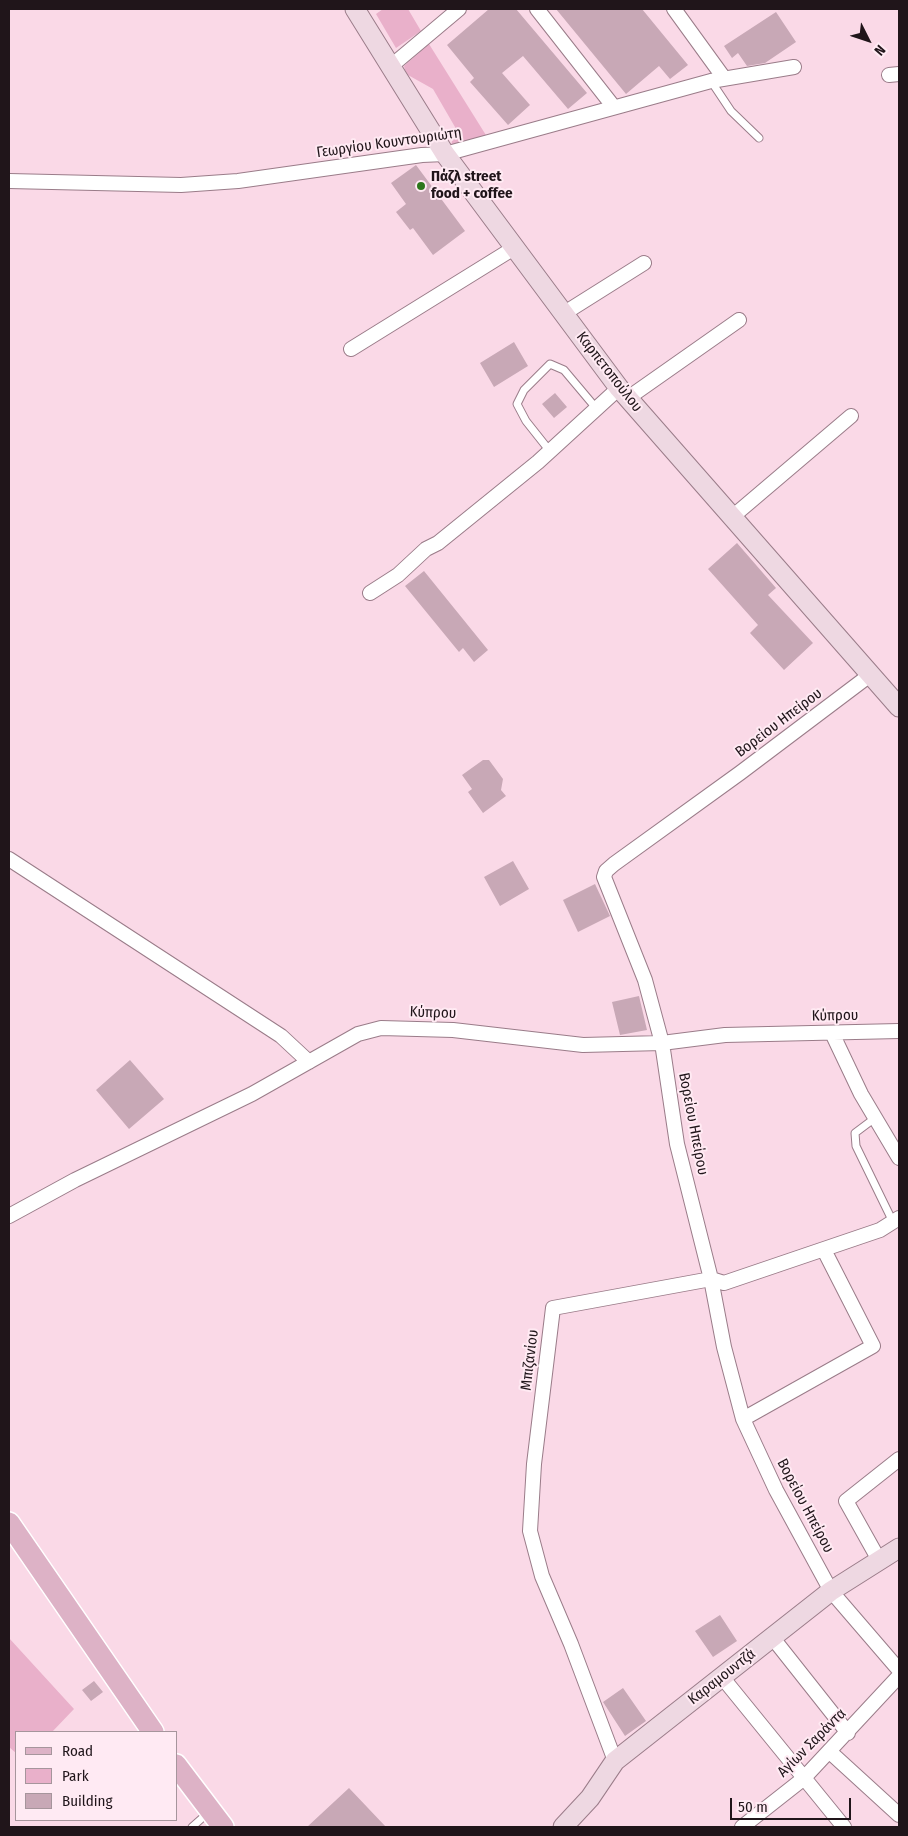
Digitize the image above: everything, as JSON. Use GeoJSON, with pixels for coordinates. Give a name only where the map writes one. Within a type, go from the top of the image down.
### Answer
{"type":"FeatureCollection","features":[{"type":"Feature","properties":{"kind":"main road","name":"Καρπετοπούλου"},"geometry":{"type":"LineString","coordinates":[[359,11],[390,67],[445,154],[623,393],[899,707]]}},
{"type":"Feature","properties":{"kind":"main road"},"geometry":{"type":"LineString","coordinates":[[9,1522],[152,1731]]}},
{"type":"Feature","properties":{"kind":"main road","name":"Καραμουντζά"},"geometry":{"type":"LineString","coordinates":[[563,1827],[590,1798],[615,1761],[831,1591],[899,1548]]}},
{"type":"Feature","properties":{"kind":"main road"},"geometry":{"type":"LineString","coordinates":[[178,1769],[216,1819]]}},
{"type":"Feature","properties":{"kind":"street"},"geometry":{"type":"LineString","coordinates":[[390,67],[460,9]]}},
{"type":"Feature","properties":{"kind":"street"},"geometry":{"type":"LineString","coordinates":[[537,9],[613,106]]}},
{"type":"Feature","properties":{"kind":"street"},"geometry":{"type":"LineString","coordinates":[[674,9],[718,79]]}},
{"type":"Feature","properties":{"kind":"street","name":"Γεωργίου Κουντουριώτη"},"geometry":{"type":"LineString","coordinates":[[9,181],[181,185],[238,181],[422,155],[445,154],[499,141],[613,106],[718,79],[794,67]]}},
{"type":"Feature","properties":{"kind":"street"},"geometry":{"type":"LineString","coordinates":[[351,349],[514,248]]}},
{"type":"Feature","properties":{"kind":"street"},"geometry":{"type":"LineString","coordinates":[[563,314],[644,263]]}},
{"type":"Feature","properties":{"kind":"street"},"geometry":{"type":"LineString","coordinates":[[370,593],[398,575],[426,550],[438,543],[538,462],[596,408],[739,320]]}},
{"type":"Feature","properties":{"kind":"street"},"geometry":{"type":"LineString","coordinates":[[731,518],[850,416]]}},
{"type":"Feature","properties":{"kind":"street","name":"Βορείου Ηπείρου"},"geometry":{"type":"LineString","coordinates":[[870,674],[606,871],[604,877],[644,980],[662,1043],[677,1144],[712,1279],[724,1347],[743,1419],[776,1490],[831,1591],[899,1670]]}},
{"type":"Feature","properties":{"kind":"street"},"geometry":{"type":"LineString","coordinates":[[9,859],[281,1036],[309,1062]]}},
{"type":"Feature","properties":{"kind":"street","name":"Κύπρου"},"geometry":{"type":"LineString","coordinates":[[9,1216],[75,1180],[252,1094],[358,1034],[381,1028],[453,1030],[583,1045],[662,1043],[725,1034],[899,1030]]}},
{"type":"Feature","properties":{"kind":"street"},"geometry":{"type":"LineString","coordinates":[[832,1032],[861,1094],[899,1158]]}},
{"type":"Feature","properties":{"kind":"street","name":"Μπιζανίου"},"geometry":{"type":"LineString","coordinates":[[615,1761],[571,1644],[542,1576],[530,1530],[534,1464],[553,1308],[712,1279],[724,1283],[880,1230],[896,1220]]}},
{"type":"Feature","properties":{"kind":"street"},"geometry":{"type":"LineString","coordinates":[[743,1419],[873,1346],[824,1250]]}},
{"type":"Feature","properties":{"kind":"street"},"geometry":{"type":"LineString","coordinates":[[879,1560],[846,1501],[899,1459]]}},
{"type":"Feature","properties":{"kind":"street"},"geometry":{"type":"LineString","coordinates":[[772,1637],[848,1733]]}},
{"type":"Feature","properties":{"kind":"street","name":"Αγίων Σαράντα"},"geometry":{"type":"LineString","coordinates":[[742,1827],[803,1779],[848,1733],[899,1676]]}},
{"type":"Feature","properties":{"kind":"street"},"geometry":{"type":"LineString","coordinates":[[722,1678],[844,1827]]}},
{"type":"Feature","properties":{"kind":"street"},"geometry":{"type":"LineString","coordinates":[[830,1752],[899,1815]]}},
{"type":"Feature","properties":{"kind":"lane"},"geometry":{"type":"LineString","coordinates":[[718,79],[731,111],[759,138]]}},
{"type":"Feature","properties":{"kind":"lane"},"geometry":{"type":"LineString","coordinates":[[549,450],[526,421],[517,404],[524,390],[550,364],[564,370],[596,408]]}},
{"type":"Feature","properties":{"kind":"lane"},"geometry":{"type":"LineString","coordinates":[[875,1118],[855,1133],[856,1146],[896,1220]]}},
{"type":"Feature","properties":{"kind":"lane"},"geometry":{"type":"LineString","coordinates":[[192,1827],[216,1819]]}},
{"type":"Feature","properties":{"kind":"green space"},"geometry":{"type":"Polygon","coordinates":[[[383,9],[408,9],[421,31],[396,48],[376,14],[383,9]]]}},
{"type":"Feature","properties":{"kind":"green space"},"geometry":{"type":"Polygon","coordinates":[[[429,44],[489,140],[451,146],[455,127],[433,89],[408,75],[404,66],[429,44]]]}},
{"type":"Feature","properties":{"kind":"green space"},"geometry":{"type":"Polygon","coordinates":[[[9,1638],[74,1709],[53,1731],[15,1731],[15,1752],[9,1747],[9,1638]]]}},
{"type":"Feature","properties":{"kind":"building"},"geometry":{"type":"Polygon","coordinates":[[[489,9],[516,9],[587,93],[568,109],[523,56],[502,73],[530,105],[508,125],[470,82],[474,78],[447,45],[489,9]]]}},
{"type":"Feature","properties":{"kind":"building"},"geometry":{"type":"Polygon","coordinates":[[[556,9],[642,9],[688,65],[670,79],[659,66],[626,94],[556,9]]]}},
{"type":"Feature","properties":{"kind":"building"},"geometry":{"type":"Polygon","coordinates":[[[776,12],[796,42],[765,63],[747,66],[738,53],[732,58],[724,46],[776,12]]]}},
{"type":"Feature","properties":{"kind":"building"},"geometry":{"type":"Polygon","coordinates":[[[416,165],[465,231],[433,255],[413,228],[410,230],[396,212],[406,204],[391,183],[416,165]]]}},
{"type":"Feature","properties":{"kind":"building"},"geometry":{"type":"Polygon","coordinates":[[[514,342],[528,366],[494,387],[480,363],[514,342]]]}},
{"type":"Feature","properties":{"kind":"building"},"geometry":{"type":"Polygon","coordinates":[[[555,393],[567,407],[554,418],[542,404],[555,393]]]}},
{"type":"Feature","properties":{"kind":"building"},"geometry":{"type":"Polygon","coordinates":[[[737,543],[776,588],[768,595],[813,643],[784,670],[750,633],[758,625],[708,569],[737,543]]]}},
{"type":"Feature","properties":{"kind":"building"},"geometry":{"type":"Polygon","coordinates":[[[424,571],[488,650],[474,662],[463,648],[459,652],[405,586],[424,571]]]}},
{"type":"Feature","properties":{"kind":"building"},"geometry":{"type":"Polygon","coordinates":[[[483,760],[489,760],[503,779],[501,790],[506,796],[483,813],[468,792],[472,789],[462,775],[483,760]]]}},
{"type":"Feature","properties":{"kind":"building"},"geometry":{"type":"Polygon","coordinates":[[[513,861],[529,889],[500,906],[484,877],[513,861]]]}},
{"type":"Feature","properties":{"kind":"building"},"geometry":{"type":"Polygon","coordinates":[[[595,884],[610,916],[578,932],[563,900],[595,884]]]}},
{"type":"Feature","properties":{"kind":"building"},"geometry":{"type":"Polygon","coordinates":[[[639,996],[647,1030],[620,1035],[612,1002],[639,996]]]}},
{"type":"Feature","properties":{"kind":"building"},"geometry":{"type":"Polygon","coordinates":[[[130,1060],[164,1099],[129,1129],[96,1090],[130,1060]]]}},
{"type":"Feature","properties":{"kind":"building"},"geometry":{"type":"Polygon","coordinates":[[[720,1615],[737,1641],[713,1657],[695,1631],[720,1615]]]}},
{"type":"Feature","properties":{"kind":"building"},"geometry":{"type":"Polygon","coordinates":[[[94,1681],[103,1692],[91,1701],[82,1690],[94,1681]]]}},
{"type":"Feature","properties":{"kind":"building"},"geometry":{"type":"Polygon","coordinates":[[[623,1688],[646,1721],[625,1736],[603,1702],[623,1688]]]}},
{"type":"Feature","properties":{"kind":"building"},"geometry":{"type":"Polygon","coordinates":[[[349,1788],[386,1827],[307,1827],[349,1788]]]}},
{"type":"Feature","properties":{"kind":"place","name":"Πάζλ street food + coffee"},"geometry":{"type":"Point","coordinates":[421,186]}}]}
